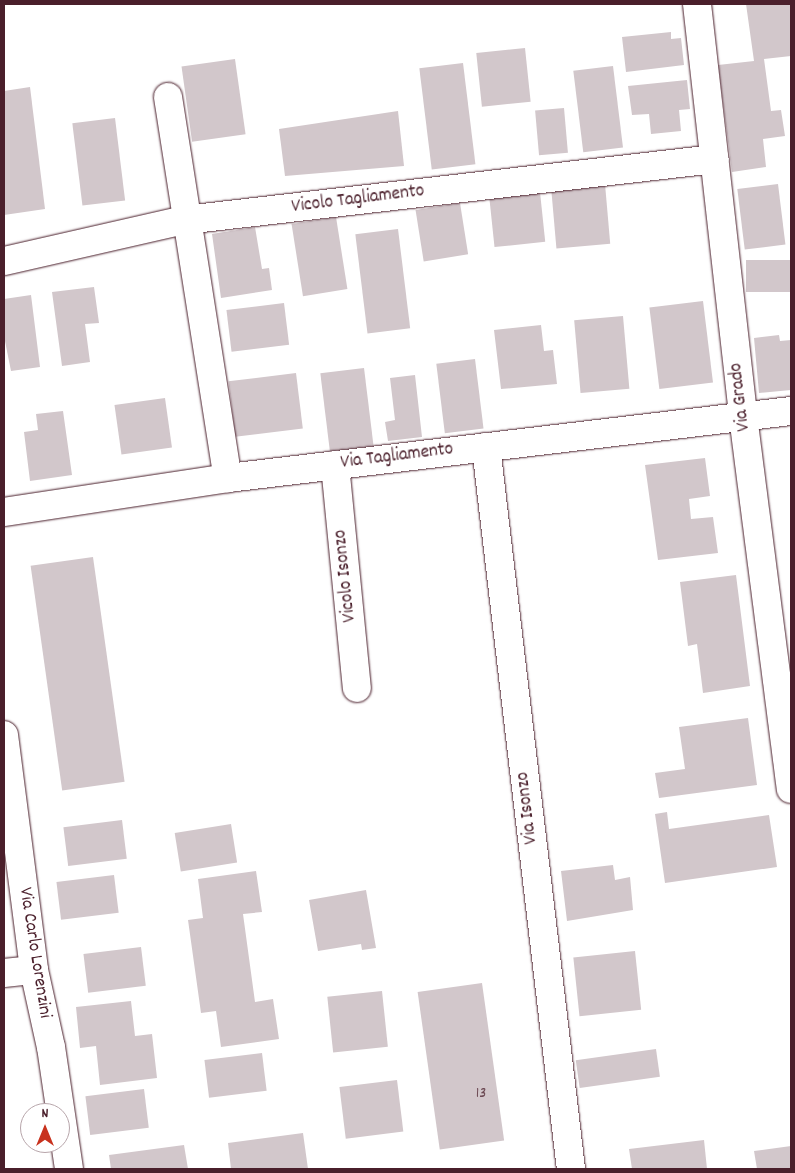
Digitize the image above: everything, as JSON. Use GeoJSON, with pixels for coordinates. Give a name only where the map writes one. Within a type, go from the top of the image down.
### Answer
{"type":"FeatureCollection","features":[{"type":"Feature","properties":{"kind":"street","name":"Via Grado"},"geometry":{"type":"LineString","coordinates":[[697,4],[743,416],[791,789]]}},
{"type":"Feature","properties":{"kind":"street"},"geometry":{"type":"LineString","coordinates":[[168,97],[185,220],[228,478]]}},
{"type":"Feature","properties":{"kind":"street","name":"Vicolo Tagliamento"},"geometry":{"type":"LineString","coordinates":[[4,260],[185,220],[715,159]]}},
{"type":"Feature","properties":{"kind":"street","name":"Via Tagliamento"},"geometry":{"type":"LineString","coordinates":[[4,512],[228,478],[791,411]]}},
{"type":"Feature","properties":{"kind":"street","name":"Via Isonzo"},"geometry":{"type":"LineString","coordinates":[[486,447],[571,1169]]}},
{"type":"Feature","properties":{"kind":"street","name":"Vicolo Isonzo"},"geometry":{"type":"LineString","coordinates":[[335,465],[357,688]]}},
{"type":"Feature","properties":{"kind":"street","name":"Via Carlo Lorenzini"},"geometry":{"type":"LineString","coordinates":[[4,735],[34,970],[51,1047],[69,1169]]}},
{"type":"Feature","properties":{"kind":"street"},"geometry":{"type":"LineString","coordinates":[[4,973],[34,970]]}},
{"type":"Feature","properties":{"kind":"building"},"geometry":{"type":"Polygon","coordinates":[[[746,4],[791,4],[791,56],[764,59],[771,111],[781,110],[785,136],[763,139],[766,167],[732,172],[718,65],[754,61],[746,4]]]}},
{"type":"Feature","properties":{"kind":"building"},"geometry":{"type":"Polygon","coordinates":[[[671,32],[671,39],[681,38],[684,65],[626,72],[622,37],[671,32]]]}},
{"type":"Feature","properties":{"kind":"building"},"geometry":{"type":"Polygon","coordinates":[[[525,48],[531,102],[482,107],[476,53],[525,48]]]}},
{"type":"Feature","properties":{"kind":"building"},"geometry":{"type":"Polygon","coordinates":[[[235,59],[246,134],[192,142],[182,67],[235,59]]]}},
{"type":"Feature","properties":{"kind":"building"},"geometry":{"type":"Polygon","coordinates":[[[463,63],[475,164],[432,170],[419,68],[463,63]]]}},
{"type":"Feature","properties":{"kind":"building"},"geometry":{"type":"Polygon","coordinates":[[[613,66],[623,147],[583,152],[573,71],[613,66]]]}},
{"type":"Feature","properties":{"kind":"building"},"geometry":{"type":"Polygon","coordinates":[[[687,80],[690,109],[679,110],[681,131],[651,134],[649,114],[632,115],[628,86],[687,80]]]}},
{"type":"Feature","properties":{"kind":"building"},"geometry":{"type":"Polygon","coordinates":[[[30,87],[45,209],[4,215],[4,91],[30,87]]]}},
{"type":"Feature","properties":{"kind":"building"},"geometry":{"type":"Polygon","coordinates":[[[564,108],[568,153],[539,155],[535,111],[564,108]]]}},
{"type":"Feature","properties":{"kind":"building"},"geometry":{"type":"Polygon","coordinates":[[[398,111],[404,166],[285,176],[279,129],[398,111]]]}},
{"type":"Feature","properties":{"kind":"building"},"geometry":{"type":"Polygon","coordinates":[[[115,118],[125,200],[82,206],[72,123],[115,118]]]}},
{"type":"Feature","properties":{"kind":"building"},"geometry":{"type":"Polygon","coordinates":[[[605,184],[610,244],[556,248],[551,189],[605,184]]]}},
{"type":"Feature","properties":{"kind":"building"},"geometry":{"type":"Polygon","coordinates":[[[778,184],[785,245],[745,250],[737,189],[778,184]]]}},
{"type":"Feature","properties":{"kind":"building"},"geometry":{"type":"Polygon","coordinates":[[[540,192],[545,242],[495,247],[489,197],[540,192]]]}},
{"type":"Feature","properties":{"kind":"building"},"geometry":{"type":"Polygon","coordinates":[[[460,203],[468,254],[424,261],[416,210],[460,203]]]}},
{"type":"Feature","properties":{"kind":"building"},"geometry":{"type":"Polygon","coordinates":[[[336,217],[347,289],[303,296],[292,224],[336,217]]]}},
{"type":"Feature","properties":{"kind":"building"},"geometry":{"type":"Polygon","coordinates":[[[255,227],[262,269],[269,268],[272,290],[221,298],[212,234],[255,227]]]}},
{"type":"Feature","properties":{"kind":"building"},"geometry":{"type":"Polygon","coordinates":[[[398,229],[410,328],[368,333],[355,234],[398,229]]]}},
{"type":"Feature","properties":{"kind":"building"},"geometry":{"type":"Polygon","coordinates":[[[746,260],[791,260],[791,292],[746,292],[746,260]]]}},
{"type":"Feature","properties":{"kind":"building"},"geometry":{"type":"Polygon","coordinates":[[[94,287],[99,323],[85,324],[90,362],[62,366],[52,292],[94,287]]]}},
{"type":"Feature","properties":{"kind":"building"},"geometry":{"type":"Polygon","coordinates":[[[31,295],[40,367],[11,371],[4,336],[4,299],[31,295]]]}},
{"type":"Feature","properties":{"kind":"building"},"geometry":{"type":"Polygon","coordinates":[[[703,301],[713,382],[659,389],[649,308],[703,301]]]}},
{"type":"Feature","properties":{"kind":"building"},"geometry":{"type":"Polygon","coordinates":[[[284,303],[289,345],[232,352],[226,310],[284,303]]]}},
{"type":"Feature","properties":{"kind":"building"},"geometry":{"type":"Polygon","coordinates":[[[623,316],[629,389],[581,393],[574,320],[623,316]]]}},
{"type":"Feature","properties":{"kind":"building"},"geometry":{"type":"Polygon","coordinates":[[[541,325],[544,351],[553,350],[557,384],[501,389],[494,330],[541,325]]]}},
{"type":"Feature","properties":{"kind":"building"},"geometry":{"type":"Polygon","coordinates":[[[779,335],[780,341],[791,340],[791,390],[759,393],[754,338],[779,335]]]}},
{"type":"Feature","properties":{"kind":"building"},"geometry":{"type":"Polygon","coordinates":[[[475,359],[484,428],[445,433],[436,364],[475,359]]]}},
{"type":"Feature","properties":{"kind":"building"},"geometry":{"type":"Polygon","coordinates":[[[364,368],[374,446],[330,452],[320,373],[364,368]]]}},
{"type":"Feature","properties":{"kind":"building"},"geometry":{"type":"Polygon","coordinates":[[[296,373],[303,429],[235,437],[229,381],[296,373]]]}},
{"type":"Feature","properties":{"kind":"building"},"geometry":{"type":"Polygon","coordinates":[[[415,375],[422,437],[388,441],[385,422],[395,420],[390,378],[415,375]]]}},
{"type":"Feature","properties":{"kind":"building"},"geometry":{"type":"Polygon","coordinates":[[[165,398],[172,448],[121,455],[114,405],[165,398]]]}},
{"type":"Feature","properties":{"kind":"building"},"geometry":{"type":"Polygon","coordinates":[[[63,411],[72,475],[30,481],[24,432],[38,430],[36,414],[63,411]]]}},
{"type":"Feature","properties":{"kind":"building"},"geometry":{"type":"Polygon","coordinates":[[[705,458],[710,496],[689,499],[691,519],[713,517],[718,553],[658,560],[645,465],[705,458]]]}},
{"type":"Feature","properties":{"kind":"building"},"geometry":{"type":"Polygon","coordinates":[[[93,557],[125,782],[62,791],[31,566],[93,557]]]}},
{"type":"Feature","properties":{"kind":"building"},"geometry":{"type":"Polygon","coordinates":[[[736,575],[750,686],[703,693],[697,644],[688,646],[680,582],[736,575]]]}},
{"type":"Feature","properties":{"kind":"building"},"geometry":{"type":"Polygon","coordinates":[[[748,718],[757,785],[659,798],[655,773],[685,769],[679,727],[748,718]]]}},
{"type":"Feature","properties":{"kind":"building"},"geometry":{"type":"Polygon","coordinates":[[[667,812],[669,829],[769,815],[777,867],[665,883],[655,814],[667,812]]]}},
{"type":"Feature","properties":{"kind":"building"},"geometry":{"type":"Polygon","coordinates":[[[122,820],[127,859],[68,866],[63,827],[122,820]]]}},
{"type":"Feature","properties":{"kind":"building"},"geometry":{"type":"Polygon","coordinates":[[[231,824],[237,863],[181,871],[175,833],[231,824]]]}},
{"type":"Feature","properties":{"kind":"building"},"geometry":{"type":"Polygon","coordinates":[[[613,865],[615,880],[630,877],[633,910],[567,921],[561,871],[613,865]]]}},
{"type":"Feature","properties":{"kind":"building"},"geometry":{"type":"Polygon","coordinates":[[[256,871],[262,912],[243,914],[255,1002],[273,999],[279,1039],[221,1047],[216,1011],[201,1013],[188,920],[203,918],[198,879],[256,871]]]}},
{"type":"Feature","properties":{"kind":"building"},"geometry":{"type":"Polygon","coordinates":[[[114,875],[119,913],[61,920],[56,882],[114,875]]]}},
{"type":"Feature","properties":{"kind":"building"},"geometry":{"type":"Polygon","coordinates":[[[366,890],[376,948],[362,950],[361,944],[318,951],[309,900],[366,890]]]}},
{"type":"Feature","properties":{"kind":"building"},"geometry":{"type":"Polygon","coordinates":[[[141,947],[146,986],[88,993],[83,954],[141,947]]]}},
{"type":"Feature","properties":{"kind":"building"},"geometry":{"type":"Polygon","coordinates":[[[635,951],[641,1010],[580,1016],[573,957],[635,951]]]}},
{"type":"Feature","properties":{"kind":"building"},"geometry":{"type":"Polygon","coordinates":[[[482,983],[504,1140],[440,1149],[418,992],[482,983]]]}},
{"type":"Feature","properties":{"kind":"building"},"geometry":{"type":"Polygon","coordinates":[[[382,991],[388,1047],[333,1052],[327,997],[382,991]]]}},
{"type":"Feature","properties":{"kind":"building"},"geometry":{"type":"Polygon","coordinates":[[[131,1001],[135,1036],[152,1034],[157,1078],[100,1085],[96,1046],[80,1048],[76,1007],[131,1001]]]}},
{"type":"Feature","properties":{"kind":"building"},"geometry":{"type":"Polygon","coordinates":[[[656,1049],[660,1077],[580,1088],[576,1060],[656,1049]]]}},
{"type":"Feature","properties":{"kind":"building"},"geometry":{"type":"Polygon","coordinates":[[[262,1053],[267,1091],[209,1098],[204,1060],[262,1053]]]}},
{"type":"Feature","properties":{"kind":"building"},"geometry":{"type":"Polygon","coordinates":[[[397,1080],[403,1132],[346,1139],[339,1087],[397,1080]]]}},
{"type":"Feature","properties":{"kind":"building"},"geometry":{"type":"Polygon","coordinates":[[[144,1089],[149,1128],[90,1135],[85,1096],[144,1089]]]}},
{"type":"Feature","properties":{"kind":"building"},"geometry":{"type":"Polygon","coordinates":[[[303,1133],[308,1169],[231,1169],[228,1143],[303,1133]]]}},
{"type":"Feature","properties":{"kind":"building"},"geometry":{"type":"Polygon","coordinates":[[[704,1140],[707,1169],[632,1169],[629,1149],[704,1140]]]}},
{"type":"Feature","properties":{"kind":"building"},"geometry":{"type":"Polygon","coordinates":[[[184,1145],[188,1169],[111,1169],[109,1155],[184,1145]]]}},
{"type":"Feature","properties":{"kind":"building"},"geometry":{"type":"Polygon","coordinates":[[[791,1146],[791,1169],[757,1169],[754,1151],[791,1146]]]}}]}
